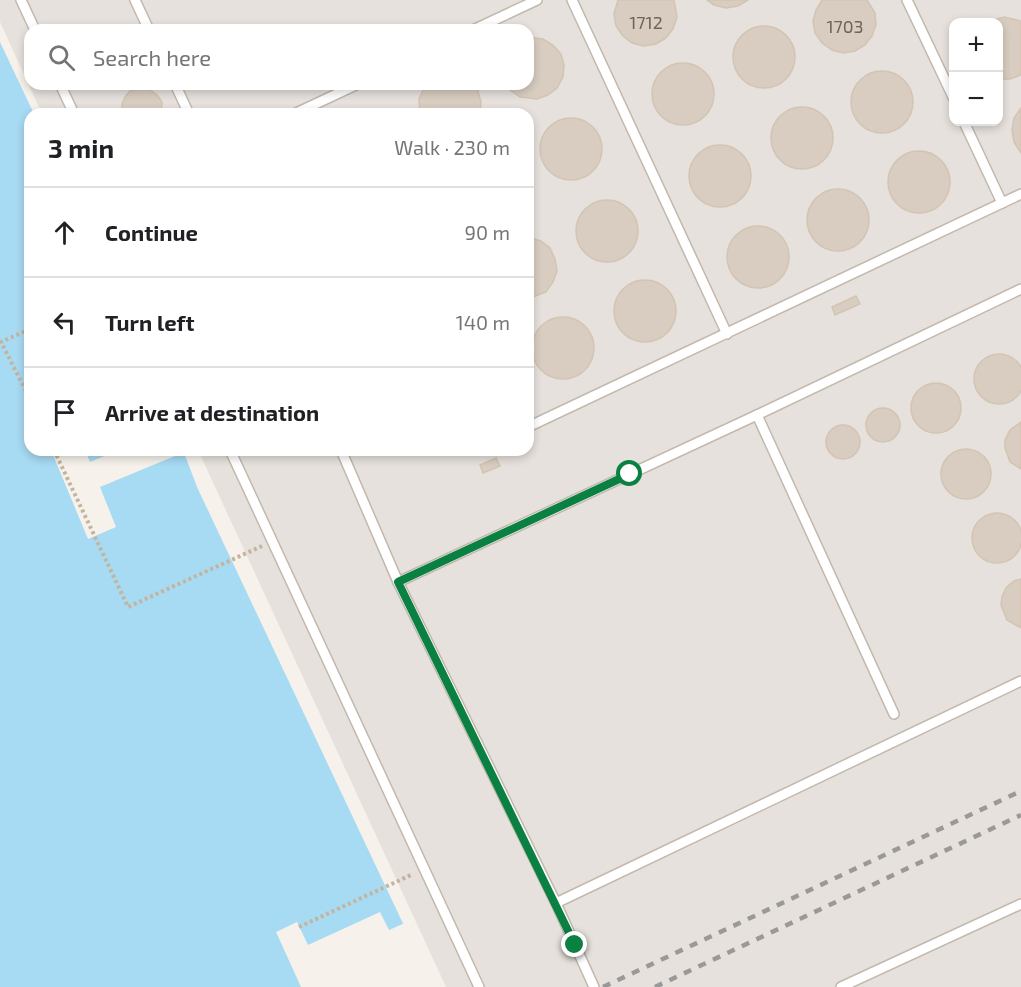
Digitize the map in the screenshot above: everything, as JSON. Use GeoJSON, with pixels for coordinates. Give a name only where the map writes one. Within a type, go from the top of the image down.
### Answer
{"type":"FeatureCollection","features":[{"type":"Feature","properties":{"kind":"lane"},"geometry":{"type":"LineString","coordinates":[[21,0],[32,24]]}},
{"type":"Feature","properties":{"kind":"lane"},"geometry":{"type":"LineString","coordinates":[[135,0],[146,24]]}},
{"type":"Feature","properties":{"kind":"lane"},"geometry":{"type":"LineString","coordinates":[[486,24],[537,0]]}},
{"type":"Feature","properties":{"kind":"lane"},"geometry":{"type":"LineString","coordinates":[[572,0],[727,334]]}},
{"type":"Feature","properties":{"kind":"lane"},"geometry":{"type":"LineString","coordinates":[[907,0],[949,88]]}},
{"type":"Feature","properties":{"kind":"lane"},"geometry":{"type":"LineString","coordinates":[[63,90],[71,108]]}},
{"type":"Feature","properties":{"kind":"lane"},"geometry":{"type":"LineString","coordinates":[[178,90],[186,108]]}},
{"type":"Feature","properties":{"kind":"lane"},"geometry":{"type":"LineString","coordinates":[[307,108],[345,90]]}},
{"type":"Feature","properties":{"kind":"lane"},"geometry":{"type":"LineString","coordinates":[[966,126],[1002,203]]}},
{"type":"Feature","properties":{"kind":"lane"},"geometry":{"type":"LineString","coordinates":[[534,422],[727,334],[1021,194]]}},
{"type":"Feature","properties":{"kind":"lane"},"geometry":{"type":"LineString","coordinates":[[398,582],[1021,290]]}},
{"type":"Feature","properties":{"kind":"lane"},"geometry":{"type":"LineString","coordinates":[[757,415],[894,714]]}},
{"type":"Feature","properties":{"kind":"lane"},"geometry":{"type":"LineString","coordinates":[[233,456],[479,987]]}},
{"type":"Feature","properties":{"kind":"lane"},"geometry":{"type":"LineString","coordinates":[[344,456],[398,582],[556,903],[594,987]]}},
{"type":"Feature","properties":{"kind":"lane"},"geometry":{"type":"LineString","coordinates":[[556,903],[1021,681]]}},
{"type":"Feature","properties":{"kind":"lane"},"geometry":{"type":"LineString","coordinates":[[841,987],[1021,904]]}},
{"type":"Feature","properties":{"kind":"path"},"geometry":{"type":"LineString","coordinates":[[24,332],[1,342],[24,387]]}},
{"type":"Feature","properties":{"kind":"path"},"geometry":{"type":"LineString","coordinates":[[57,456],[128,607],[272,542]]}},
{"type":"Feature","properties":{"kind":"path"},"geometry":{"type":"LineString","coordinates":[[299,927],[414,873]]}},
{"type":"Feature","properties":{"kind":"shaded area"},"geometry":{"type":"Polygon","coordinates":[[[0,0],[1021,0],[1021,987],[446,987],[201,456],[534,456],[534,108],[39,108],[31,90],[534,90],[534,24],[24,24],[24,75],[0,22],[0,0]]]}},
{"type":"Feature","properties":{"kind":"water"},"geometry":{"type":"Polygon","coordinates":[[[0,42],[31,108],[24,108],[24,456],[185,456],[197,487],[433,987],[0,987],[0,42]]]}},
{"type":"Feature","properties":{"kind":"pier"},"geometry":{"type":"Polygon","coordinates":[[[53,456],[88,456],[90,462],[104,456],[175,456],[100,487],[116,527],[88,539],[53,456]]]}},
{"type":"Feature","properties":{"kind":"pier"},"geometry":{"type":"Polygon","coordinates":[[[380,912],[389,930],[405,923],[436,987],[301,987],[276,932],[297,922],[308,945],[380,912]]]}},
{"type":"Feature","properties":{"kind":"building"},"geometry":{"type":"Polygon","coordinates":[[[618,0],[674,0],[677,17],[673,29],[666,38],[656,44],[644,46],[632,43],[616,26],[614,14],[618,0]]]}},
{"type":"Feature","properties":{"kind":"building"},"geometry":{"type":"Polygon","coordinates":[[[707,0],[748,0],[738,6],[726,8],[714,5],[707,0]]]}},
{"type":"Feature","properties":{"kind":"building"},"geometry":{"type":"Polygon","coordinates":[[[822,0],[867,0],[875,13],[876,25],[865,45],[855,51],[843,53],[832,50],[822,43],[815,33],[813,21],[822,0]]]}},
{"type":"Feature","properties":{"kind":"building"},"geometry":{"type":"Polygon","coordinates":[[[1004,17],[1021,21],[1021,75],[1010,79],[1003,79],[1003,18],[1001,18],[1004,17]]]}},
{"type":"Feature","properties":{"kind":"building"},"geometry":{"type":"Polygon","coordinates":[[[758,26],[770,26],[786,35],[793,45],[795,57],[793,69],[786,79],[770,88],[758,88],[747,83],[738,74],[733,63],[733,51],[738,40],[747,31],[758,26]]]}},
{"type":"Feature","properties":{"kind":"building"},"geometry":{"type":"Polygon","coordinates":[[[534,38],[543,39],[561,54],[564,65],[563,77],[557,88],[548,95],[537,99],[520,97],[510,90],[534,90],[534,38]]]}},
{"type":"Feature","properties":{"kind":"building"},"geometry":{"type":"Polygon","coordinates":[[[677,63],[689,63],[705,72],[712,82],[714,94],[712,106],[705,116],[689,125],[677,125],[666,120],[657,111],[652,100],[652,88],[657,77],[666,68],[677,63]]]}},
{"type":"Feature","properties":{"kind":"building"},"geometry":{"type":"Polygon","coordinates":[[[876,71],[888,71],[904,80],[911,90],[913,102],[911,114],[904,124],[888,133],[876,133],[865,128],[856,119],[851,108],[851,96],[856,85],[865,76],[876,71]]]}},
{"type":"Feature","properties":{"kind":"building"},"geometry":{"type":"Polygon","coordinates":[[[150,90],[162,102],[162,108],[122,108],[125,97],[130,91],[150,90]]]}},
{"type":"Feature","properties":{"kind":"building"},"geometry":{"type":"Polygon","coordinates":[[[423,90],[477,90],[480,108],[420,108],[419,99],[423,90]]]}},
{"type":"Feature","properties":{"kind":"building"},"geometry":{"type":"Polygon","coordinates":[[[796,107],[808,107],[824,116],[831,126],[833,138],[831,150],[824,160],[808,169],[796,169],[785,164],[776,155],[771,144],[771,132],[776,121],[785,112],[796,107]]]}},
{"type":"Feature","properties":{"kind":"building"},"geometry":{"type":"Polygon","coordinates":[[[1021,108],[1021,153],[1014,142],[1012,130],[1014,118],[1021,108]]]}},
{"type":"Feature","properties":{"kind":"building"},"geometry":{"type":"Polygon","coordinates":[[[565,118],[577,118],[593,127],[600,137],[602,149],[600,161],[593,171],[577,180],[565,180],[554,175],[545,166],[540,155],[540,143],[545,132],[554,123],[565,118]]]}},
{"type":"Feature","properties":{"kind":"building"},"geometry":{"type":"Polygon","coordinates":[[[714,145],[726,145],[742,154],[749,164],[751,176],[749,188],[742,198],[726,207],[714,207],[703,202],[694,193],[689,182],[689,170],[694,159],[703,150],[714,145]]]}},
{"type":"Feature","properties":{"kind":"building"},"geometry":{"type":"Polygon","coordinates":[[[913,151],[925,151],[941,160],[948,170],[950,182],[948,194],[941,204],[925,213],[913,213],[902,208],[893,199],[888,188],[888,176],[893,165],[902,156],[913,151]]]}},
{"type":"Feature","properties":{"kind":"building"},"geometry":{"type":"Polygon","coordinates":[[[832,189],[844,189],[860,198],[867,208],[869,220],[867,232],[860,242],[844,251],[832,251],[821,246],[812,237],[807,226],[807,214],[812,203],[821,194],[832,189]]]}},
{"type":"Feature","properties":{"kind":"building"},"geometry":{"type":"Polygon","coordinates":[[[601,200],[613,200],[629,209],[636,219],[638,231],[636,243],[629,253],[613,262],[601,262],[590,257],[581,248],[576,237],[576,225],[581,214],[590,205],[601,200]]]}},
{"type":"Feature","properties":{"kind":"building"},"geometry":{"type":"Polygon","coordinates":[[[752,226],[764,226],[780,235],[787,245],[789,257],[787,269],[780,279],[764,288],[752,288],[741,283],[732,274],[727,263],[727,251],[732,240],[741,231],[752,226]]]}},
{"type":"Feature","properties":{"kind":"building"},"geometry":{"type":"Polygon","coordinates":[[[534,239],[550,248],[555,259],[557,271],[546,292],[534,297],[534,239]]]}},
{"type":"Feature","properties":{"kind":"building"},"geometry":{"type":"Polygon","coordinates":[[[639,280],[651,280],[667,289],[674,299],[676,311],[674,323],[667,333],[651,342],[639,342],[628,337],[619,328],[614,317],[614,305],[619,294],[628,285],[639,280]]]}},
{"type":"Feature","properties":{"kind":"building"},"geometry":{"type":"Polygon","coordinates":[[[856,296],[860,304],[835,315],[832,307],[856,296]]]}},
{"type":"Feature","properties":{"kind":"building"},"geometry":{"type":"Polygon","coordinates":[[[557,317],[569,317],[580,322],[589,331],[594,342],[594,354],[589,365],[580,374],[569,379],[551,377],[541,370],[534,360],[534,336],[541,326],[557,317]]]}},
{"type":"Feature","properties":{"kind":"building"},"geometry":{"type":"Polygon","coordinates":[[[999,354],[1008,356],[1022,370],[1022,388],[1013,399],[999,404],[990,402],[979,393],[974,379],[976,370],[985,359],[999,354]]]}},
{"type":"Feature","properties":{"kind":"building"},"geometry":{"type":"Polygon","coordinates":[[[931,383],[941,383],[954,390],[961,403],[961,413],[954,426],[941,433],[931,433],[922,429],[915,422],[911,413],[911,403],[915,394],[922,387],[931,383]]]}},
{"type":"Feature","properties":{"kind":"building"},"geometry":{"type":"Polygon","coordinates":[[[883,408],[895,413],[900,425],[895,437],[883,442],[871,437],[866,425],[871,413],[883,408]]]}},
{"type":"Feature","properties":{"kind":"building"},"geometry":{"type":"Polygon","coordinates":[[[1021,422],[1021,469],[1010,462],[1005,440],[1010,430],[1021,422]]]}},
{"type":"Feature","properties":{"kind":"building"},"geometry":{"type":"Polygon","coordinates":[[[843,425],[855,430],[860,442],[855,454],[843,459],[831,454],[826,442],[831,430],[843,425]]]}},
{"type":"Feature","properties":{"kind":"building"},"geometry":{"type":"Polygon","coordinates":[[[961,449],[971,449],[984,456],[991,469],[991,479],[984,492],[971,499],[961,499],[952,495],[945,488],[941,479],[941,469],[945,460],[952,453],[961,449]]]}},
{"type":"Feature","properties":{"kind":"building"},"geometry":{"type":"Polygon","coordinates":[[[496,458],[500,466],[483,473],[480,465],[496,458]]]}},
{"type":"Feature","properties":{"kind":"building"},"geometry":{"type":"Polygon","coordinates":[[[992,513],[1002,513],[1015,520],[1022,533],[1022,543],[1015,556],[1002,563],[992,563],[983,559],[976,552],[972,543],[972,533],[976,524],[983,517],[992,513]]]}},
{"type":"Feature","properties":{"kind":"building"},"geometry":{"type":"Polygon","coordinates":[[[1021,579],[1021,628],[1007,620],[1001,605],[1006,588],[1014,581],[1021,579]]]}},
{"type":"Feature","properties":{"kind":"railway"},"geometry":{"type":"LineString","coordinates":[[603,987],[1021,791]]}},
{"type":"Feature","properties":{"kind":"railway"},"geometry":{"type":"LineString","coordinates":[[655,987],[1021,815]]}},
{"type":"Feature","properties":{"kind":"route"},"geometry":{"type":"LineString","coordinates":[[575,945],[398,582],[630,474]]}}]}
